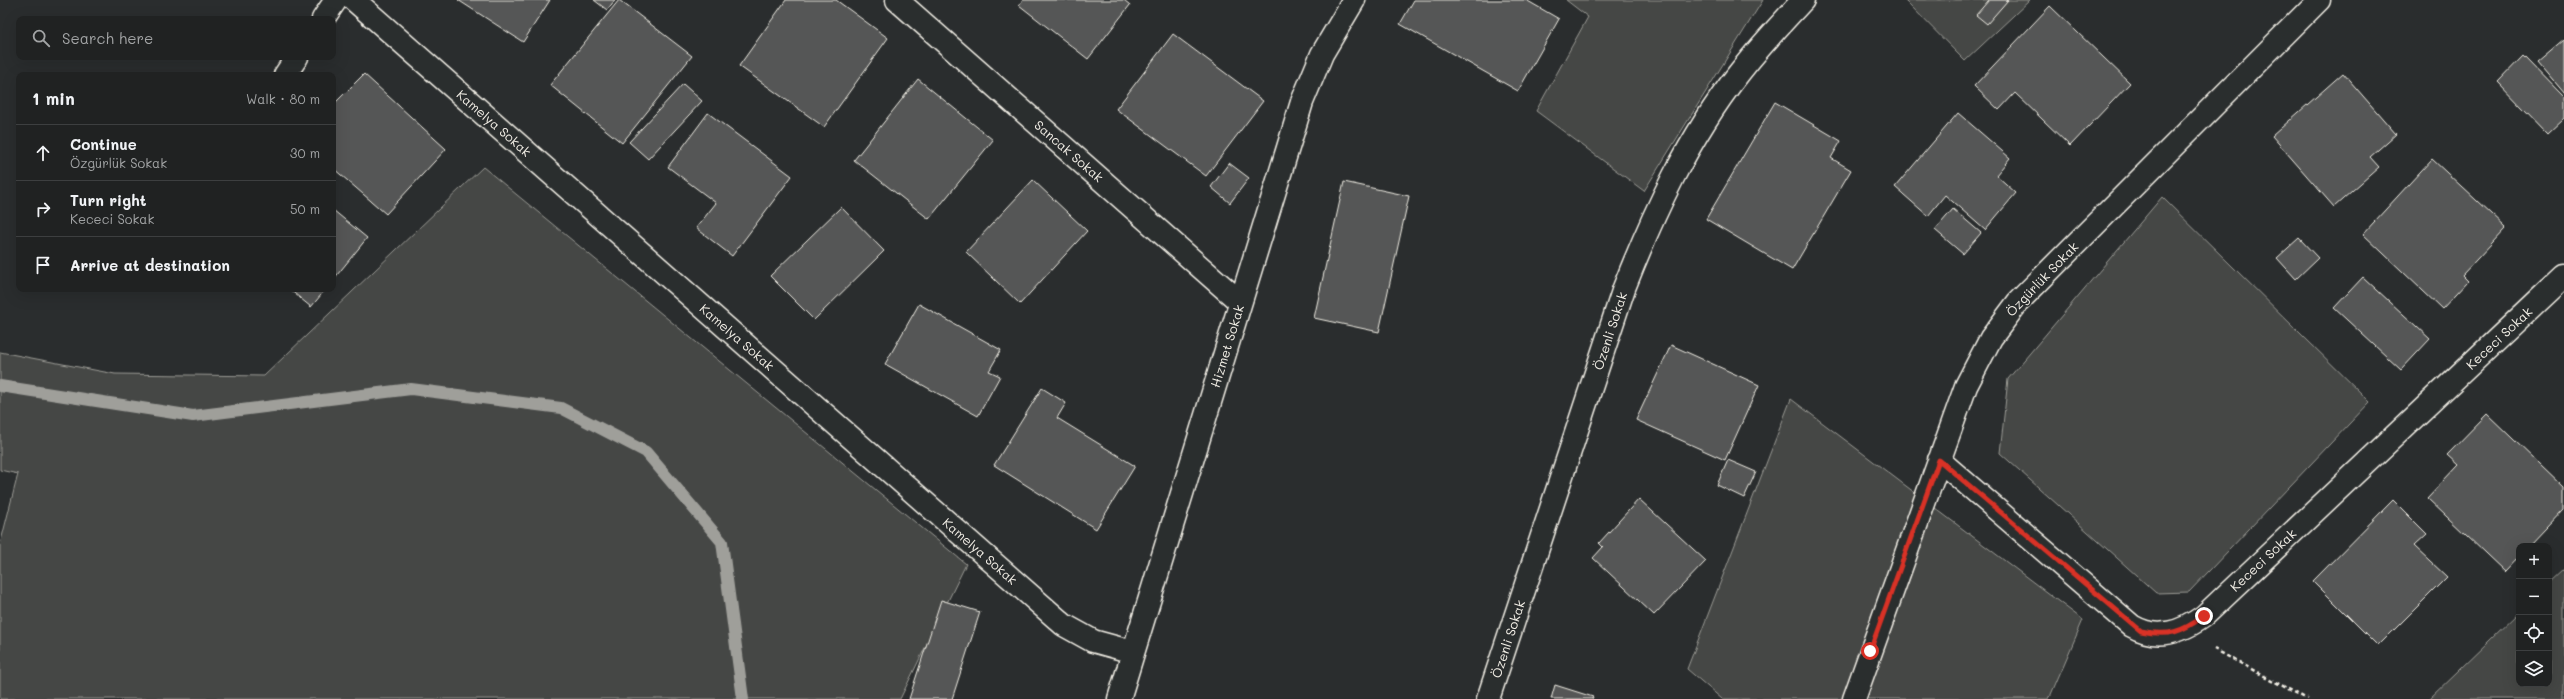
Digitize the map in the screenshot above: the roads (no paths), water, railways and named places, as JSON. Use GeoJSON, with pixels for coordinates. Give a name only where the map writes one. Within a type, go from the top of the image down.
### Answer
{"type":"FeatureCollection","features":[{"type":"Feature","properties":{"kind":"street"},"geometry":{"type":"LineString","coordinates":[[325,16],[336,0]]}},
{"type":"Feature","properties":{"kind":"street","name":"Kamelya Sokak"},"geometry":{"type":"LineString","coordinates":[[354,0],[1064,625],[1093,641],[1133,652]]}},
{"type":"Feature","properties":{"kind":"street","name":"Sancak Sokak"},"geometry":{"type":"LineString","coordinates":[[897,0],[1240,302]]}},
{"type":"Feature","properties":{"kind":"street","name":"Hizmet Sokak"},"geometry":{"type":"LineString","coordinates":[[1118,699],[1302,102],[1322,54],[1354,0]]}},
{"type":"Feature","properties":{"kind":"street","name":"Özenli Sokak"},"geometry":{"type":"LineString","coordinates":[[1488,699],[1624,288],[1642,242],[1687,151],[1711,112],[1739,73],[1803,0]]}},
{"type":"Feature","properties":{"kind":"street","name":"Özgürlük Sokak"},"geometry":{"type":"LineString","coordinates":[[1854,699],[1966,386],[1978,360],[2003,319],[2018,302],[2319,0]]}},
{"type":"Feature","properties":{"kind":"street"},"geometry":{"type":"LineString","coordinates":[[287,72],[295,60]]}},
{"type":"Feature","properties":{"kind":"street","name":"Kececi Sokak"},"geometry":{"type":"LineString","coordinates":[[1939,460],[2132,626],[2141,631],[2154,634],[2166,634],[2180,631],[2204,616],[2564,276]]}},
{"type":"Feature","properties":{"kind":"waterway"},"geometry":{"type":"LineString","coordinates":[[0,386],[193,416],[411,389],[561,408],[646,452],[722,542],[743,699]]}}]}
